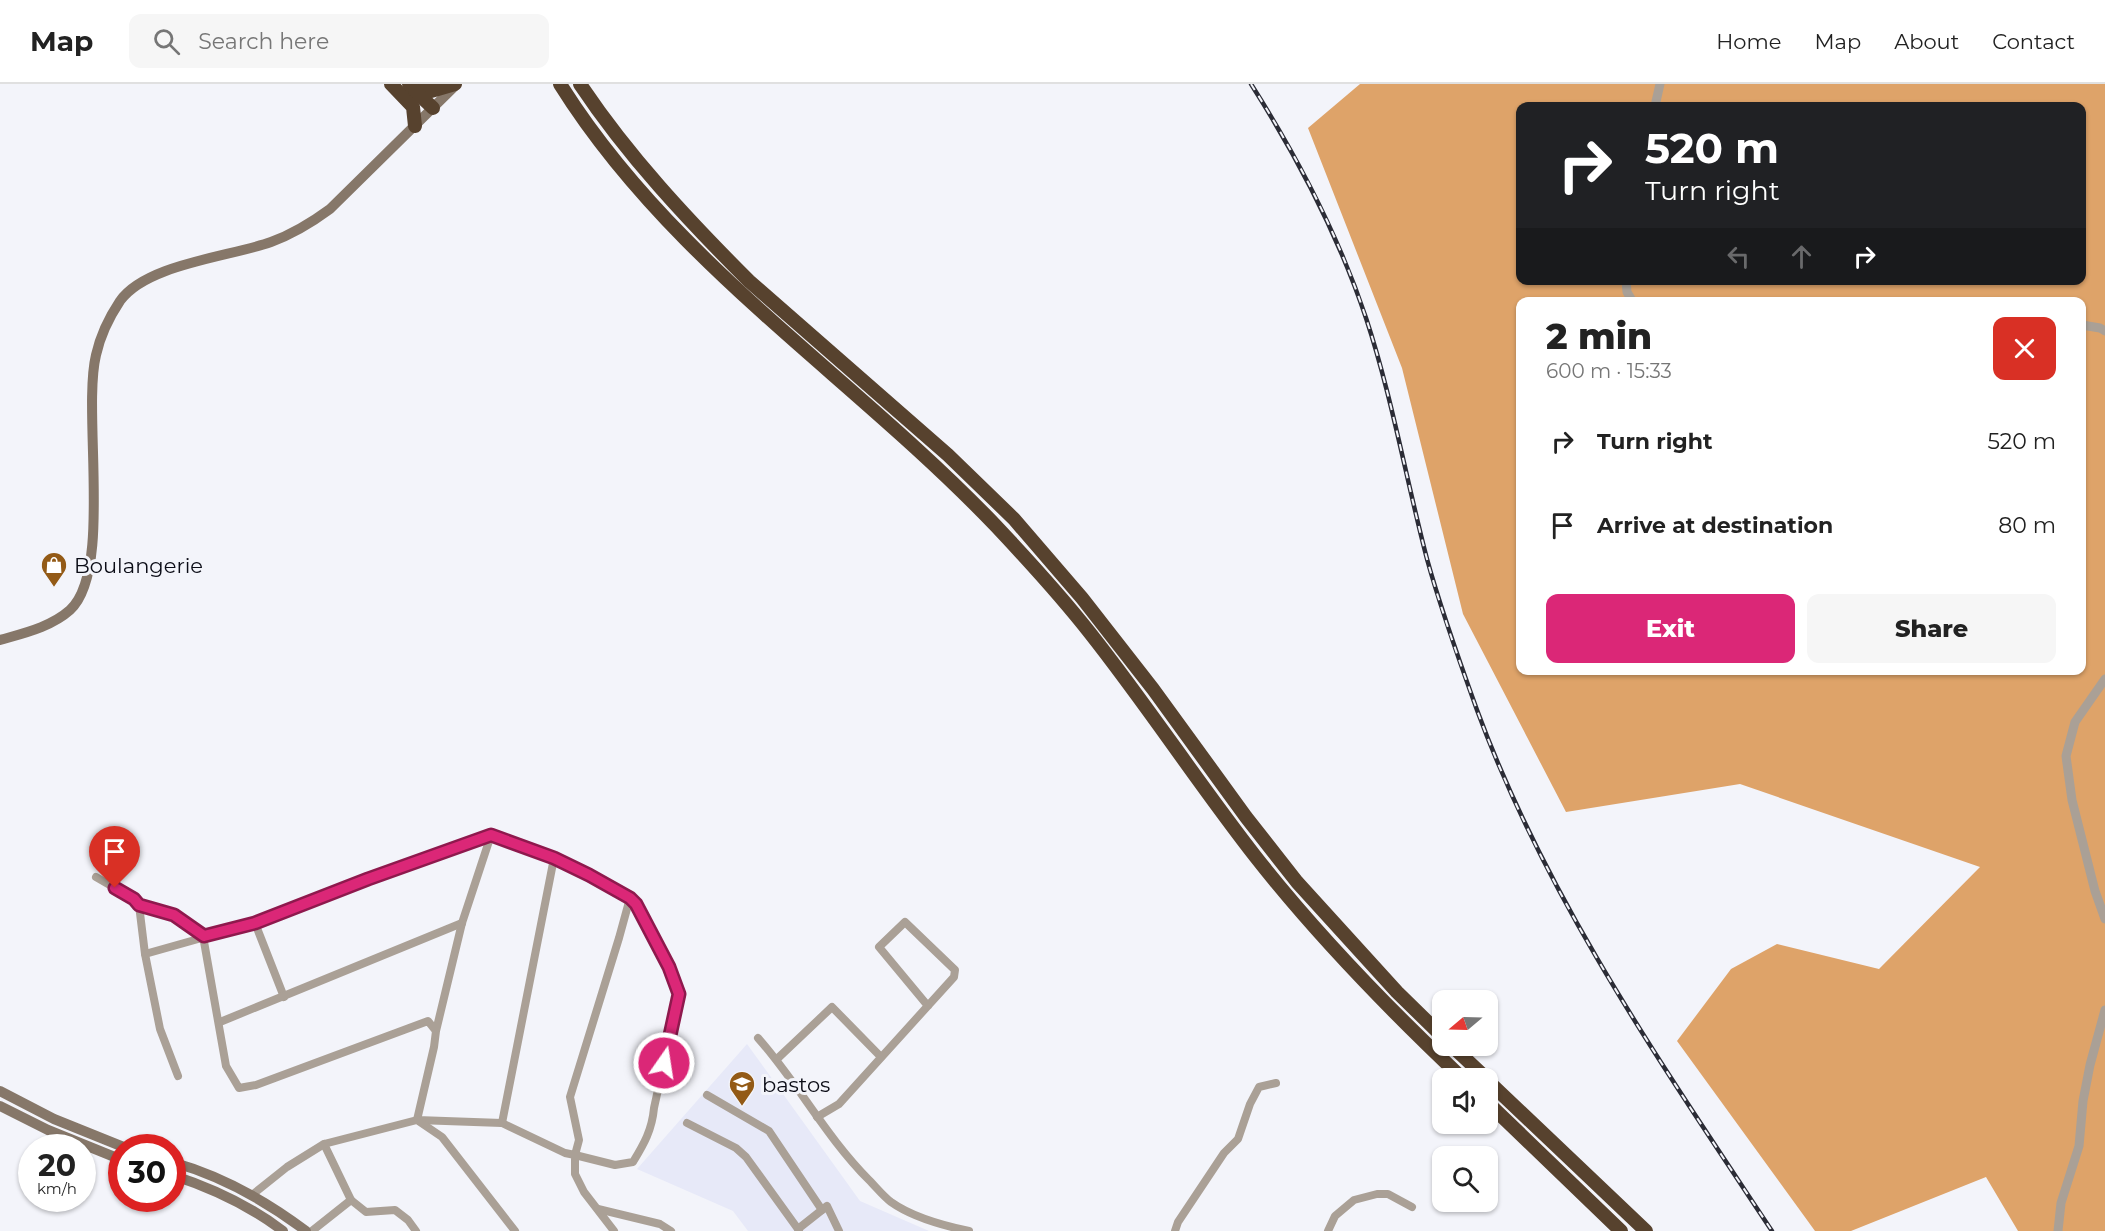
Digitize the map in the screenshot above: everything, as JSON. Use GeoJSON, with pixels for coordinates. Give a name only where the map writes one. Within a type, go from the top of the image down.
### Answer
{"type":"FeatureCollection","features":[{"type":"Feature","properties":{"kind":"highway"},"geometry":{"type":"LineString","coordinates":[[391,84],[424,117]]}},
{"type":"Feature","properties":{"kind":"highway"},"geometry":{"type":"LineString","coordinates":[[412,87],[431,91],[456,84]]}},
{"type":"Feature","properties":{"kind":"highway"},"geometry":{"type":"LineString","coordinates":[[560,84],[614,159],[670,224],[716,270],[936,468],[996,526],[1090,633],[1256,857],[1300,911],[1372,989],[1452,1068]]}},
{"type":"Feature","properties":{"kind":"highway"},"geometry":{"type":"LineString","coordinates":[[580,84],[630,152],[678,208],[749,280],[948,455],[1014,519],[1082,598],[1153,689],[1246,817],[1297,882],[1397,992],[1432,1026]]}},
{"type":"Feature","properties":{"kind":"highway"},"geometry":{"type":"LineString","coordinates":[[412,87],[424,117]]}},
{"type":"Feature","properties":{"kind":"highway"},"geometry":{"type":"LineString","coordinates":[[1462,1056],[1475,1068]]}},
{"type":"Feature","properties":{"kind":"highway"},"geometry":{"type":"LineString","coordinates":[[1498,1090],[1646,1231]]}},
{"type":"Feature","properties":{"kind":"highway"},"geometry":{"type":"LineString","coordinates":[[1498,1113],[1621,1231]]}},
{"type":"Feature","properties":{"kind":"main road"},"geometry":{"type":"LineString","coordinates":[[0,640],[58,620],[73,608],[82,593],[90,565],[94,522],[92,390],[96,355],[107,324],[121,300],[133,287],[155,274],[269,243],[311,223],[330,209],[456,84]]}},
{"type":"Feature","properties":{"kind":"main road"},"geometry":{"type":"LineString","coordinates":[[0,1091],[54,1119],[108,1141]]}},
{"type":"Feature","properties":{"kind":"main road"},"geometry":{"type":"LineString","coordinates":[[0,1106],[48,1130],[108,1154]]}},
{"type":"Feature","properties":{"kind":"main road"},"geometry":{"type":"LineString","coordinates":[[186,1166],[252,1195],[278,1210],[306,1231]]}},
{"type":"Feature","properties":{"kind":"main road"},"geometry":{"type":"LineString","coordinates":[[186,1180],[237,1202],[283,1231]]}},
{"type":"Feature","properties":{"kind":"street"},"geometry":{"type":"LineString","coordinates":[[1656,102],[1660,84]]}},
{"type":"Feature","properties":{"kind":"street"},"geometry":{"type":"LineString","coordinates":[[2086,326],[2105,331]]}},
{"type":"Feature","properties":{"kind":"street"},"geometry":{"type":"LineString","coordinates":[[2105,679],[2075,723],[2066,756],[2072,800],[2105,919]]}},
{"type":"Feature","properties":{"kind":"street"},"geometry":{"type":"LineString","coordinates":[[417,1120],[462,923],[491,835]]}},
{"type":"Feature","properties":{"kind":"street"},"geometry":{"type":"LineString","coordinates":[[145,954],[255,923],[491,835],[554,858],[606,883],[630,898],[636,904],[669,967],[679,994],[652,1124],[633,1162],[615,1165],[565,1153],[502,1123],[417,1120],[324,1144],[287,1167],[252,1195]]}},
{"type":"Feature","properties":{"kind":"street"},"geometry":{"type":"LineString","coordinates":[[502,1123],[554,858]]}},
{"type":"Feature","properties":{"kind":"street"},"geometry":{"type":"LineString","coordinates":[[96,877],[134,899],[139,905],[145,954],[160,1029],[178,1076]]}},
{"type":"Feature","properties":{"kind":"street"},"geometry":{"type":"LineString","coordinates":[[614,1231],[584,1192],[575,1174],[575,1155],[579,1140],[570,1097],[630,898]]}},
{"type":"Feature","properties":{"kind":"street"},"geometry":{"type":"LineString","coordinates":[[139,905],[174,915],[204,936],[226,1066],[239,1088],[256,1085],[428,1021],[436,1031]]}},
{"type":"Feature","properties":{"kind":"street"},"geometry":{"type":"LineString","coordinates":[[817,1117],[839,1104],[881,1057],[928,1006],[954,977],[955,970],[905,922],[879,947],[928,1006]]}},
{"type":"Feature","properties":{"kind":"street"},"geometry":{"type":"LineString","coordinates":[[255,923],[284,997]]}},
{"type":"Feature","properties":{"kind":"street"},"geometry":{"type":"LineString","coordinates":[[220,1022],[462,923]]}},
{"type":"Feature","properties":{"kind":"street"},"geometry":{"type":"LineString","coordinates":[[777,1059],[832,1007],[881,1057]]}},
{"type":"Feature","properties":{"kind":"street"},"geometry":{"type":"LineString","coordinates":[[2058,1231],[2061,1203],[2079,1146],[2083,1101],[2090,1065],[2105,1010]]}},
{"type":"Feature","properties":{"kind":"street"},"geometry":{"type":"LineString","coordinates":[[758,1038],[777,1059],[817,1117],[859,1170],[892,1203],[937,1224],[969,1231]]}},
{"type":"Feature","properties":{"kind":"street"},"geometry":{"type":"LineString","coordinates":[[1175,1231],[1178,1222],[1224,1153],[1238,1139],[1250,1104],[1259,1087],[1276,1083]]}},
{"type":"Feature","properties":{"kind":"street"},"geometry":{"type":"LineString","coordinates":[[708,1095],[769,1131],[822,1210]]}},
{"type":"Feature","properties":{"kind":"street"},"geometry":{"type":"LineString","coordinates":[[417,1120],[442,1137],[515,1231]]}},
{"type":"Feature","properties":{"kind":"street"},"geometry":{"type":"LineString","coordinates":[[687,1123],[736,1148],[747,1157],[799,1230],[827,1206],[839,1231]]}},
{"type":"Feature","properties":{"kind":"street"},"geometry":{"type":"LineString","coordinates":[[324,1144],[351,1200],[366,1212],[395,1210],[408,1220],[416,1231]]}},
{"type":"Feature","properties":{"kind":"street"},"geometry":{"type":"LineString","coordinates":[[1328,1231],[1335,1216],[1354,1200],[1377,1194],[1388,1194],[1412,1207]]}},
{"type":"Feature","properties":{"kind":"street"},"geometry":{"type":"LineString","coordinates":[[312,1231],[351,1200]]}},
{"type":"Feature","properties":{"kind":"street"},"geometry":{"type":"LineString","coordinates":[[598,1209],[660,1224],[671,1231]]}},
{"type":"Feature","properties":{"kind":"shaded area"},"geometry":{"type":"Polygon","coordinates":[[[1360,84],[2105,84],[2105,1231],[2018,1231],[1986,1177],[1851,1231],[1815,1231],[1677,1041],[1731,969],[1777,944],[1879,969],[1980,867],[1740,784],[1566,812],[1463,614],[1402,368],[1308,128],[1360,84]]]}},
{"type":"Feature","properties":{"kind":"shaded area","name":"bastos"},"geometry":{"type":"Polygon","coordinates":[[[747,1044],[860,1201],[929,1231],[748,1231],[733,1211],[637,1169],[747,1044]]]}},
{"type":"Feature","properties":{"kind":"railway"},"geometry":{"type":"LineString","coordinates":[[1251,84],[1316,197],[1355,287],[1384,378],[1419,529],[1438,597],[1477,710],[1505,780],[1572,914],[1609,979],[1689,1106],[1772,1231]]}},
{"type":"Feature","properties":{"kind":"place","name":"Boulangerie"},"geometry":{"type":"Point","coordinates":[54,588]}},
{"type":"Feature","properties":{"kind":"place","name":"bastos"},"geometry":{"type":"Point","coordinates":[742,1107]}},
{"type":"Feature","properties":{"kind":"route"},"geometry":{"type":"LineString","coordinates":[[115,888],[134,899],[139,905],[174,915],[204,936],[255,923],[491,835],[554,858],[606,883],[636,904],[669,967],[679,994],[664,1063]]}}]}
